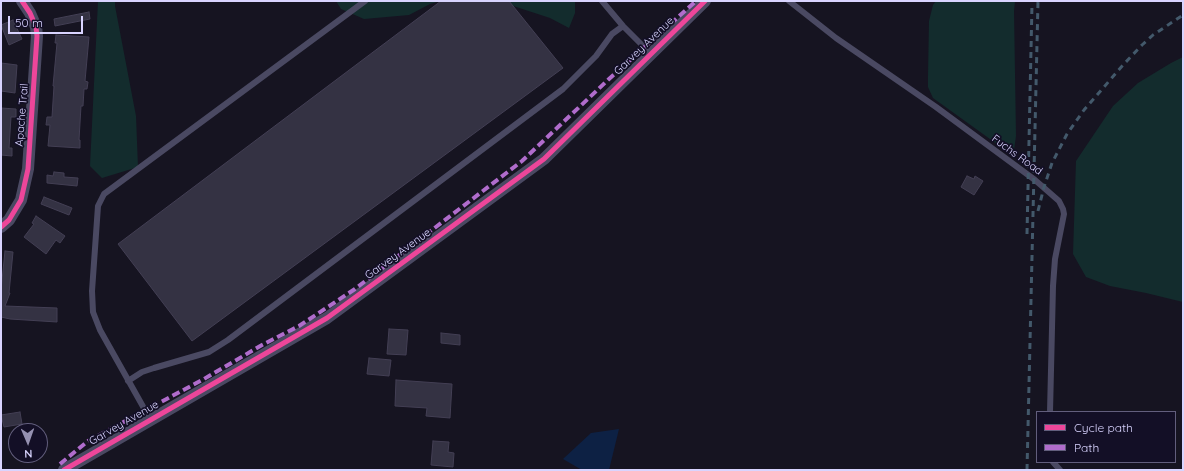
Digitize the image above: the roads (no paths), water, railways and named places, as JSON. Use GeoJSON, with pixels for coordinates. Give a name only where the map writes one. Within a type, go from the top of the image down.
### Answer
{"type":"FeatureCollection","features":[{"type":"Feature","properties":{"kind":"street","name":"Apache Trail"},"geometry":{"type":"LineString","coordinates":[[1,227],[9,220],[21,200],[28,161],[37,36],[36,27],[30,13],[22,1]]}},
{"type":"Feature","properties":{"kind":"street","name":"Garvey Avenue"},"geometry":{"type":"LineString","coordinates":[[64,470],[326,318],[423,248],[544,159],[705,1]]}},
{"type":"Feature","properties":{"kind":"lane"},"geometry":{"type":"LineString","coordinates":[[150,419],[100,330],[93,312],[92,291],[98,206],[104,194],[365,1]]}},
{"type":"Feature","properties":{"kind":"lane"},"geometry":{"type":"LineString","coordinates":[[602,1],[623,26],[651,54]]}},
{"type":"Feature","properties":{"kind":"lane","name":"Fuchs Road"},"geometry":{"type":"LineString","coordinates":[[789,1],[836,38],[936,107],[1035,180],[1059,201],[1064,214],[1055,259],[1052,286],[1050,411]]}},
{"type":"Feature","properties":{"kind":"lane"},"geometry":{"type":"LineString","coordinates":[[128,381],[142,372],[209,352],[228,340],[563,89],[596,56],[612,34],[623,26]]}},
{"type":"Feature","properties":{"kind":"water"},"geometry":{"type":"Polygon","coordinates":[[[619,429],[609,470],[582,470],[563,459],[591,433],[619,429]]]}},
{"type":"Feature","properties":{"kind":"railway"},"geometry":{"type":"LineString","coordinates":[[1027,470],[1038,1]]}},
{"type":"Feature","properties":{"kind":"railway"},"geometry":{"type":"LineString","coordinates":[[1027,234],[1032,4]]}},
{"type":"Feature","properties":{"kind":"railway"},"geometry":{"type":"LineString","coordinates":[[1038,211],[1052,163],[1067,134],[1084,110],[1142,45],[1153,35],[1183,15]]}}]}
